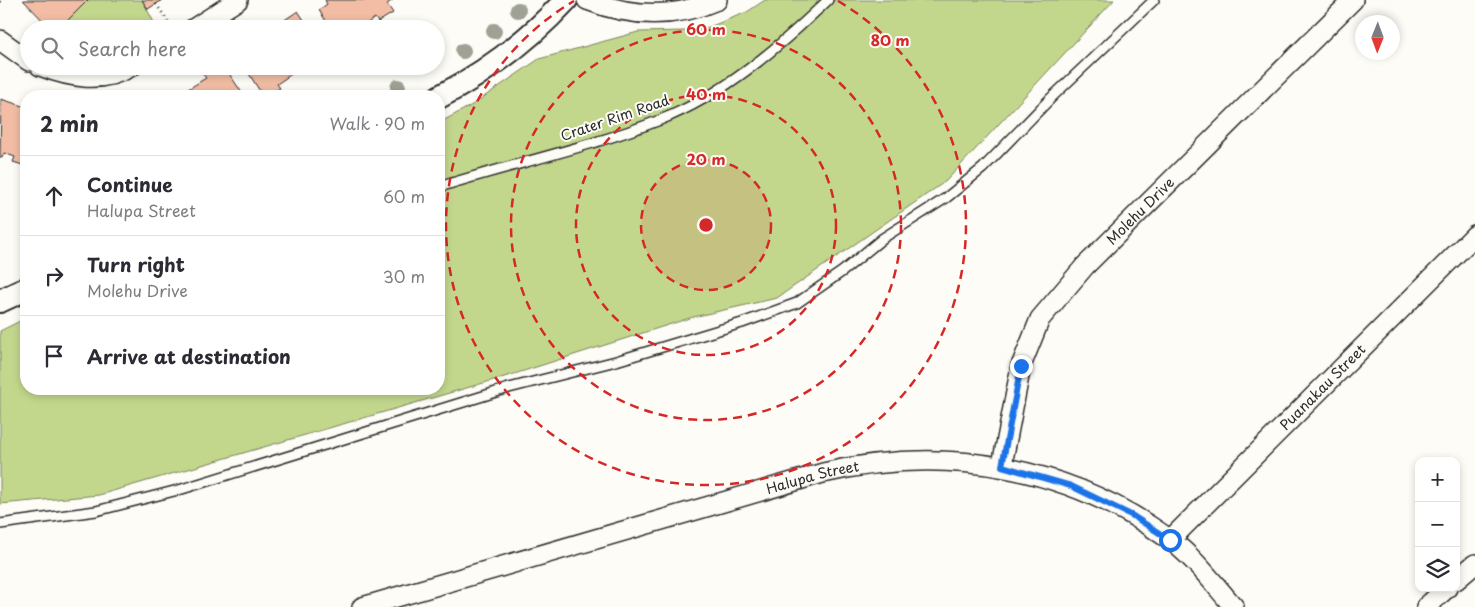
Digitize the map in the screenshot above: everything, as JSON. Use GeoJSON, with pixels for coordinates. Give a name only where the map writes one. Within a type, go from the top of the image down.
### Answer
{"type":"FeatureCollection","features":[{"type":"Feature","properties":{"kind":"street"},"geometry":{"type":"LineString","coordinates":[[207,20],[238,0]]}},
{"type":"Feature","properties":{"kind":"street"},"geometry":{"type":"LineString","coordinates":[[445,93],[484,70],[524,40],[566,0]]}},
{"type":"Feature","properties":{"kind":"street"},"geometry":{"type":"LineString","coordinates":[[588,0],[629,13],[648,14],[687,10],[716,0]]}},
{"type":"Feature","properties":{"kind":"street","name":"Molehu Drive"},"geometry":{"type":"LineString","coordinates":[[1002,466],[1021,366],[1040,319],[1085,266],[1353,0]]}},
{"type":"Feature","properties":{"kind":"street"},"geometry":{"type":"LineString","coordinates":[[0,40],[20,54]]}},
{"type":"Feature","properties":{"kind":"street"},"geometry":{"type":"LineString","coordinates":[[70,75],[80,78],[99,78],[107,75]]}},
{"type":"Feature","properties":{"kind":"street","name":"Puanakau Street"},"geometry":{"type":"LineString","coordinates":[[1170,540],[1475,235]]}},
{"type":"Feature","properties":{"kind":"street"},"geometry":{"type":"LineString","coordinates":[[0,302],[20,292]]}},
{"type":"Feature","properties":{"kind":"street","name":"Halupa Street"},"geometry":{"type":"LineString","coordinates":[[362,607],[856,465],[928,460],[1002,466],[1071,486],[1133,516],[1170,540],[1234,607]]}},
{"type":"Feature","properties":{"kind":"street"},"geometry":{"type":"LineString","coordinates":[[1460,577],[1475,564]]}},
{"type":"Feature","properties":{"kind":"street"},"geometry":{"type":"LineString","coordinates":[[1426,607],[1443,592]]}},
{"type":"Feature","properties":{"kind":"lane","name":"Crater Rim Road"},"geometry":{"type":"LineString","coordinates":[[445,184],[583,145],[660,120],[704,97],[760,60],[828,0]]}},
{"type":"Feature","properties":{"kind":"lane"},"geometry":{"type":"LineString","coordinates":[[0,524],[96,511],[182,489],[509,388],[616,361],[733,326],[797,303],[843,271],[883,238],[946,198],[983,168],[1051,98],[1154,0]]}},
{"type":"Feature","properties":{"kind":"path"},"geometry":{"type":"LineString","coordinates":[[156,4],[167,20]]}},
{"type":"Feature","properties":{"kind":"green space"},"geometry":{"type":"Polygon","coordinates":[[[88,0],[142,0],[153,20],[68,20],[88,0]]]}},
{"type":"Feature","properties":{"kind":"green space"},"geometry":{"type":"Polygon","coordinates":[[[765,0],[1114,0],[946,181],[777,298],[693,317],[445,394],[445,120],[472,105],[539,59],[638,32],[685,31],[709,27],[747,12],[765,0]]]}},
{"type":"Feature","properties":{"kind":"green space"},"geometry":{"type":"Polygon","coordinates":[[[20,321],[20,395],[442,395],[99,495],[0,504],[0,331],[20,321]]]}},
{"type":"Feature","properties":{"kind":"building"},"geometry":{"type":"Polygon","coordinates":[[[23,0],[88,0],[68,20],[42,20],[23,0]]]}},
{"type":"Feature","properties":{"kind":"building"},"geometry":{"type":"Polygon","coordinates":[[[142,0],[162,0],[148,9],[142,0]]]}},
{"type":"Feature","properties":{"kind":"building"},"geometry":{"type":"Polygon","coordinates":[[[325,0],[393,0],[387,4],[393,13],[381,20],[375,18],[372,20],[325,20],[319,10],[327,4],[325,0]]]}},
{"type":"Feature","properties":{"kind":"building"},"geometry":{"type":"Polygon","coordinates":[[[298,11],[304,20],[284,20],[298,11]]]}},
{"type":"Feature","properties":{"kind":"building"},"geometry":{"type":"Polygon","coordinates":[[[204,75],[230,75],[240,90],[187,90],[206,78],[204,75]]]}},
{"type":"Feature","properties":{"kind":"building"},"geometry":{"type":"Polygon","coordinates":[[[250,75],[290,75],[277,84],[280,88],[277,90],[259,90],[250,75]]]}},
{"type":"Feature","properties":{"kind":"building"},"geometry":{"type":"Polygon","coordinates":[[[1,99],[20,105],[20,164],[13,162],[15,157],[4,153],[2,158],[0,157],[1,99]]]}},
{"type":"Feature","properties":{"kind":"route"},"geometry":{"type":"LineString","coordinates":[[1021,366],[1002,466],[1071,486],[1133,516],[1170,540]]}}]}
